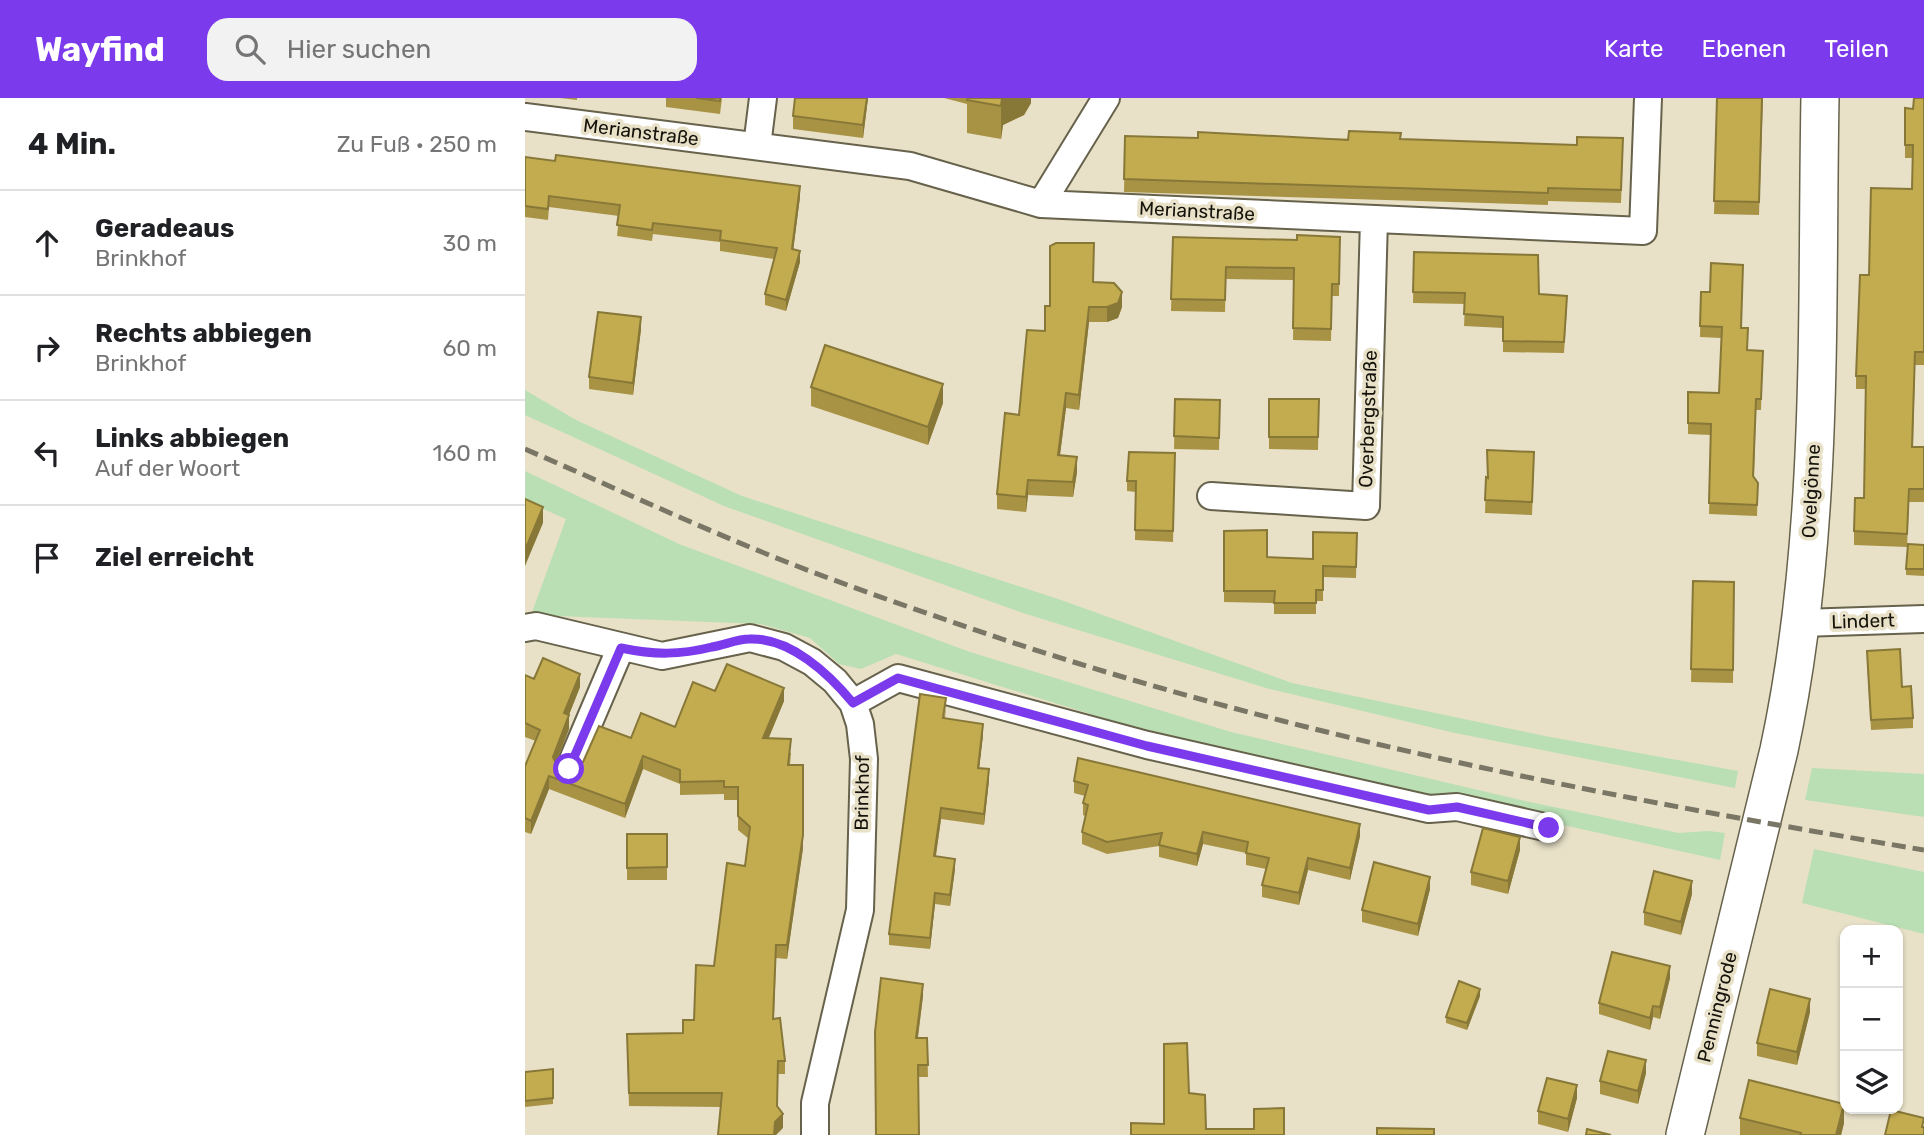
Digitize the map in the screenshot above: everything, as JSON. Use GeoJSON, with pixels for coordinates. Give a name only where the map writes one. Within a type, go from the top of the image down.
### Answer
{"type":"FeatureCollection","features":[{"type":"Feature","properties":{"kind":"main road","name":"Ovelgönne"},"geometry":{"type":"LineString","coordinates":[[1748,878],[1790,699],[1801,624],[1810,525],[1816,376],[1820,98]]}},
{"type":"Feature","properties":{"kind":"main road","name":"Penningrode"},"geometry":{"type":"LineString","coordinates":[[1685,1135],[1748,878]]}},
{"type":"Feature","properties":{"kind":"street"},"geometry":{"type":"LineString","coordinates":[[757,146],[763,98]]}},
{"type":"Feature","properties":{"kind":"street"},"geometry":{"type":"LineString","coordinates":[[1041,204],[1106,98]]}},
{"type":"Feature","properties":{"kind":"street","name":"Merianstraße"},"geometry":{"type":"LineString","coordinates":[[525,117],[910,166],[1041,204],[1643,231],[1648,98]]}},
{"type":"Feature","properties":{"kind":"street","name":"Overbergstraße"},"geometry":{"type":"LineString","coordinates":[[1211,496],[1366,506],[1374,219]]}},
{"type":"Feature","properties":{"kind":"street","name":"Lindert"},"geometry":{"type":"LineString","coordinates":[[1801,624],[1924,619]]}},
{"type":"Feature","properties":{"kind":"street","name":"Brinkhof"},"geometry":{"type":"LineString","coordinates":[[525,628],[536,626],[662,656],[750,638],[784,647],[812,662],[835,681],[853,703],[860,724],[864,759],[859,910],[815,1103],[815,1135]]}},
{"type":"Feature","properties":{"kind":"street"},"geometry":{"type":"LineString","coordinates":[[569,769],[621,648]]}},
{"type":"Feature","properties":{"kind":"street"},"geometry":{"type":"LineString","coordinates":[[853,703],[898,678],[1147,746],[1429,810],[1457,807],[1549,828]]}},
{"type":"Feature","properties":{"kind":"green space"},"geometry":{"type":"Polygon","coordinates":[[[525,390],[576,420],[742,496],[1061,600],[1292,683],[1545,736],[1738,771],[1735,788],[1455,733],[1266,688],[1023,613],[724,506],[525,415],[525,390]]]}},
{"type":"Feature","properties":{"kind":"green space"},"geometry":{"type":"Polygon","coordinates":[[[525,471],[679,544],[970,652],[1231,732],[1525,801],[1679,833],[1725,833],[1720,860],[1217,748],[1110,720],[896,654],[861,669],[839,664],[810,638],[761,624],[531,615],[566,519],[525,501],[525,471]]]}},
{"type":"Feature","properties":{"kind":"green space"},"geometry":{"type":"Polygon","coordinates":[[[1812,768],[1924,774],[1924,817],[1805,800],[1812,768]]]}},
{"type":"Feature","properties":{"kind":"green space"},"geometry":{"type":"Polygon","coordinates":[[[1814,849],[1924,872],[1924,934],[1903,929],[1903,925],[1889,925],[1802,903],[1814,849]]]}},
{"type":"Feature","properties":{"kind":"building"},"geometry":{"type":"Polygon","coordinates":[[[696,98],[720,98],[720,101],[696,98]]]}},
{"type":"Feature","properties":{"kind":"building"},"geometry":{"type":"Polygon","coordinates":[[[795,98],[867,98],[863,125],[793,116],[795,98]]]}},
{"type":"Feature","properties":{"kind":"building"},"geometry":{"type":"Polygon","coordinates":[[[1002,98],[1001,106],[967,100],[1002,98]]]}},
{"type":"Feature","properties":{"kind":"building"},"geometry":{"type":"Polygon","coordinates":[[[1717,98],[1762,98],[1759,202],[1714,201],[1717,98]]]}},
{"type":"Feature","properties":{"kind":"building"},"geometry":{"type":"Polygon","coordinates":[[[1914,98],[1924,98],[1924,352],[1915,352],[1912,447],[1924,447],[1924,489],[1909,489],[1907,534],[1854,531],[1855,498],[1864,498],[1866,376],[1856,376],[1860,275],[1869,275],[1871,188],[1912,189],[1913,145],[1905,145],[1905,108],[1913,109],[1914,98]]]}},
{"type":"Feature","properties":{"kind":"building"},"geometry":{"type":"Polygon","coordinates":[[[1349,131],[1401,133],[1400,139],[1577,145],[1577,137],[1623,138],[1621,190],[1548,188],[1548,193],[1124,179],[1125,136],[1198,138],[1198,132],[1348,140],[1349,131]]]}},
{"type":"Feature","properties":{"kind":"building"},"geometry":{"type":"Polygon","coordinates":[[[556,155],[800,186],[792,249],[800,251],[786,300],[765,294],[777,248],[720,240],[721,231],[653,223],[652,230],[617,225],[620,205],[549,196],[548,209],[525,206],[525,157],[555,161],[556,155]]]}},
{"type":"Feature","properties":{"kind":"building"},"geometry":{"type":"Polygon","coordinates":[[[1297,235],[1340,237],[1339,284],[1332,284],[1331,329],[1293,328],[1294,268],[1226,267],[1225,300],[1171,299],[1173,237],[1297,240],[1297,235]]]}},
{"type":"Feature","properties":{"kind":"building"},"geometry":{"type":"Polygon","coordinates":[[[1056,243],[1094,243],[1093,282],[1114,283],[1122,292],[1118,303],[1107,307],[1089,307],[1079,395],[1066,393],[1058,455],[1077,457],[1073,482],[1028,480],[1026,497],[997,494],[1005,413],[1019,415],[1027,330],[1045,331],[1045,306],[1050,306],[1050,246],[1056,243]]]}},
{"type":"Feature","properties":{"kind":"building"},"geometry":{"type":"Polygon","coordinates":[[[1414,252],[1538,255],[1539,294],[1567,296],[1564,342],[1503,341],[1503,317],[1464,314],[1465,293],[1413,292],[1414,252]]]}},
{"type":"Feature","properties":{"kind":"building"},"geometry":{"type":"Polygon","coordinates":[[[1711,263],[1743,265],[1741,328],[1748,328],[1747,350],[1763,351],[1761,399],[1756,399],[1753,476],[1758,483],[1757,505],[1709,503],[1711,424],[1688,423],[1688,392],[1719,393],[1722,327],[1700,326],[1701,292],[1710,292],[1711,263]]]}},
{"type":"Feature","properties":{"kind":"building"},"geometry":{"type":"Polygon","coordinates":[[[598,312],[641,317],[633,383],[589,377],[598,312]]]}},
{"type":"Feature","properties":{"kind":"building"},"geometry":{"type":"Polygon","coordinates":[[[825,345],[943,384],[928,427],[811,387],[825,345]]]}},
{"type":"Feature","properties":{"kind":"building"},"geometry":{"type":"Polygon","coordinates":[[[1175,399],[1220,400],[1219,438],[1174,436],[1175,399]]]}},
{"type":"Feature","properties":{"kind":"building"},"geometry":{"type":"Polygon","coordinates":[[[1269,399],[1319,399],[1318,437],[1269,437],[1269,399]]]}},
{"type":"Feature","properties":{"kind":"building"},"geometry":{"type":"Polygon","coordinates":[[[1487,450],[1534,452],[1532,502],[1485,500],[1486,477],[1488,478],[1487,450]]]}},
{"type":"Feature","properties":{"kind":"building"},"geometry":{"type":"Polygon","coordinates":[[[1129,452],[1175,453],[1173,531],[1135,530],[1136,481],[1127,481],[1129,452]]]}},
{"type":"Feature","properties":{"kind":"building"},"geometry":{"type":"Polygon","coordinates":[[[525,499],[543,507],[525,550],[525,499]]]}},
{"type":"Feature","properties":{"kind":"building"},"geometry":{"type":"Polygon","coordinates":[[[1267,530],[1267,557],[1313,559],[1313,532],[1357,533],[1356,567],[1323,566],[1323,590],[1316,590],[1316,603],[1274,603],[1275,591],[1224,591],[1224,531],[1267,530]]]}},
{"type":"Feature","properties":{"kind":"building"},"geometry":{"type":"Polygon","coordinates":[[[1908,544],[1924,545],[1924,569],[1906,569],[1908,544]]]}},
{"type":"Feature","properties":{"kind":"building"},"geometry":{"type":"Polygon","coordinates":[[[1693,581],[1734,582],[1733,670],[1691,669],[1693,581]]]}},
{"type":"Feature","properties":{"kind":"building"},"geometry":{"type":"Polygon","coordinates":[[[1900,649],[1902,687],[1911,686],[1913,718],[1871,720],[1867,651],[1900,649]]]}},
{"type":"Feature","properties":{"kind":"building"},"geometry":{"type":"Polygon","coordinates":[[[543,658],[580,674],[564,713],[569,715],[553,757],[557,766],[570,771],[583,762],[599,726],[631,738],[641,713],[675,727],[693,682],[715,691],[727,664],[784,688],[763,738],[791,739],[788,765],[803,765],[803,835],[787,945],[776,945],[773,1019],[780,1018],[785,1061],[778,1061],[777,1106],[783,1114],[775,1122],[774,1135],[718,1135],[722,1093],[629,1093],[627,1034],[683,1033],[683,1020],[694,1020],[696,965],[714,966],[727,863],[745,866],[750,827],[738,816],[738,787],[724,787],[724,781],[680,782],[680,770],[643,756],[625,804],[549,776],[531,821],[525,818],[525,766],[540,730],[525,723],[525,675],[534,679],[543,658]]]}},
{"type":"Feature","properties":{"kind":"building"},"geometry":{"type":"Polygon","coordinates":[[[920,694],[946,698],[943,718],[983,724],[978,768],[989,769],[984,814],[941,808],[934,856],[955,859],[950,895],[935,893],[930,938],[889,934],[920,694]]]}},
{"type":"Feature","properties":{"kind":"building"},"geometry":{"type":"Polygon","coordinates":[[[1078,758],[1360,824],[1350,868],[1308,858],[1299,893],[1262,885],[1269,858],[1246,853],[1248,842],[1203,832],[1197,854],[1159,845],[1162,833],[1107,842],[1082,832],[1088,805],[1083,803],[1088,785],[1074,781],[1078,758]]]}},
{"type":"Feature","properties":{"kind":"building"},"geometry":{"type":"Polygon","coordinates":[[[1483,828],[1520,837],[1508,881],[1471,872],[1483,828]]]}},
{"type":"Feature","properties":{"kind":"building"},"geometry":{"type":"Polygon","coordinates":[[[627,834],[667,834],[667,867],[627,868],[627,834]]]}},
{"type":"Feature","properties":{"kind":"building"},"geometry":{"type":"Polygon","coordinates":[[[1374,862],[1430,877],[1418,924],[1362,910],[1374,862]]]}},
{"type":"Feature","properties":{"kind":"building"},"geometry":{"type":"Polygon","coordinates":[[[1654,871],[1692,881],[1681,922],[1644,912],[1654,871]]]}},
{"type":"Feature","properties":{"kind":"building"},"geometry":{"type":"Polygon","coordinates":[[[1612,952],[1670,966],[1660,1007],[1653,1006],[1650,1018],[1599,1003],[1612,952]]]}},
{"type":"Feature","properties":{"kind":"building"},"geometry":{"type":"Polygon","coordinates":[[[881,978],[923,984],[916,1038],[927,1038],[928,1065],[918,1065],[919,1135],[876,1135],[875,1032],[881,978]]]}},
{"type":"Feature","properties":{"kind":"building"},"geometry":{"type":"Polygon","coordinates":[[[1459,981],[1480,989],[1467,1023],[1446,1017],[1459,981]]]}},
{"type":"Feature","properties":{"kind":"building"},"geometry":{"type":"Polygon","coordinates":[[[1770,989],[1810,999],[1797,1052],[1757,1043],[1770,989]]]}},
{"type":"Feature","properties":{"kind":"building"},"geometry":{"type":"Polygon","coordinates":[[[1187,1043],[1189,1093],[1205,1095],[1206,1129],[1254,1129],[1254,1109],[1284,1108],[1284,1135],[1131,1135],[1131,1123],[1164,1124],[1164,1044],[1187,1043]]]}},
{"type":"Feature","properties":{"kind":"building"},"geometry":{"type":"Polygon","coordinates":[[[1608,1051],[1646,1060],[1638,1091],[1600,1081],[1608,1051]]]}},
{"type":"Feature","properties":{"kind":"building"},"geometry":{"type":"Polygon","coordinates":[[[553,1069],[553,1098],[525,1101],[525,1072],[553,1069]]]}},
{"type":"Feature","properties":{"kind":"building"},"geometry":{"type":"Polygon","coordinates":[[[1547,1078],[1577,1085],[1568,1119],[1538,1111],[1547,1078]]]}},
{"type":"Feature","properties":{"kind":"building"},"geometry":{"type":"Polygon","coordinates":[[[1749,1080],[1840,1103],[1841,1114],[1836,1135],[1800,1135],[1801,1133],[1740,1118],[1749,1080]]]}},
{"type":"Feature","properties":{"kind":"building"},"geometry":{"type":"Polygon","coordinates":[[[1903,1113],[1924,1118],[1924,1135],[1885,1135],[1890,1114],[1903,1113]]]}},
{"type":"Feature","properties":{"kind":"building"},"geometry":{"type":"Polygon","coordinates":[[[1377,1128],[1434,1129],[1434,1135],[1377,1135],[1377,1128]]]}},
{"type":"Feature","properties":{"kind":"building"},"geometry":{"type":"Polygon","coordinates":[[[1587,1129],[1611,1135],[1586,1135],[1587,1129]]]}},
{"type":"Feature","properties":{"kind":"railway"},"geometry":{"type":"LineString","coordinates":[[525,449],[802,568],[1002,639],[1115,675],[1343,736],[1574,787],[1924,850]]}},
{"type":"Feature","properties":{"kind":"route"},"geometry":{"type":"LineString","coordinates":[[569,769],[621,648],[662,656],[693,652],[750,638],[784,647],[812,662],[835,681],[853,703],[898,678],[1147,746],[1429,810],[1457,807],[1549,828]]}}]}
